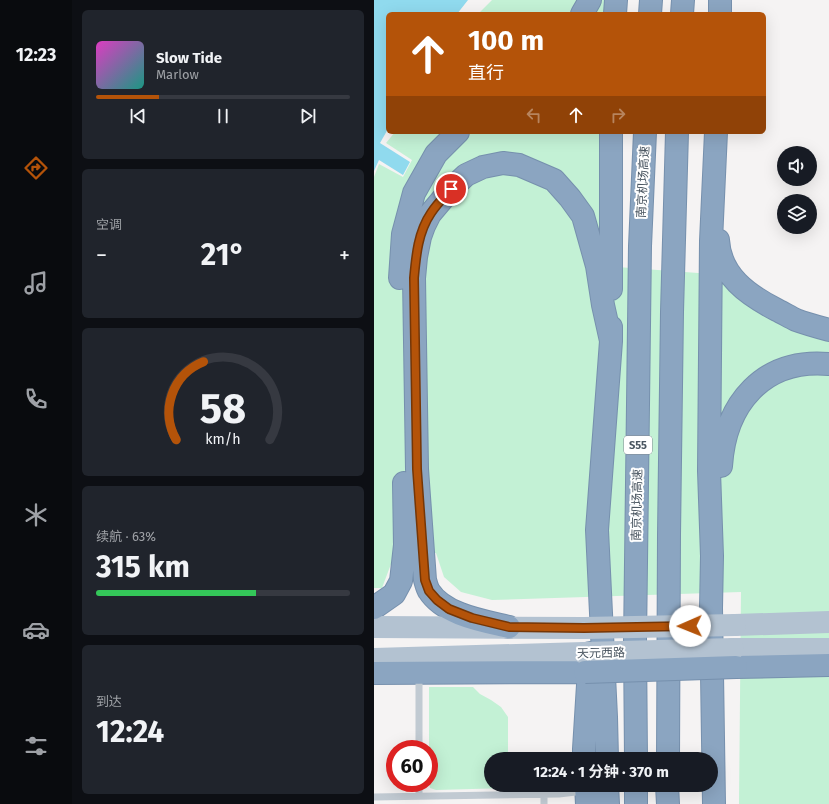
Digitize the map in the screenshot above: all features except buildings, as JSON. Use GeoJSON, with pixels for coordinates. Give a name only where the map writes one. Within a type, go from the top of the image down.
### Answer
{"type":"FeatureCollection","features":[{"type":"Feature","properties":{"kind":"highway"},"geometry":{"type":"LineString","coordinates":[[583,12],[590,0]]}},
{"type":"Feature","properties":{"kind":"highway"},"geometry":{"type":"LineString","coordinates":[[615,12],[616,0]]}},
{"type":"Feature","properties":{"kind":"highway"},"geometry":{"type":"LineString","coordinates":[[650,12],[651,0]]}},
{"type":"Feature","properties":{"kind":"highway"},"geometry":{"type":"LineString","coordinates":[[682,12],[683,0]]}},
{"type":"Feature","properties":{"kind":"highway"},"geometry":{"type":"LineString","coordinates":[[720,0],[720,12]]}},
{"type":"Feature","properties":{"kind":"highway"},"geometry":{"type":"LineString","coordinates":[[374,608],[394,594],[401,581],[405,545],[400,284],[403,234],[414,192],[436,154],[456,134]]}},
{"type":"Feature","properties":{"kind":"highway"},"geometry":{"type":"LineString","coordinates":[[584,752],[597,530],[611,341],[611,134]]}},
{"type":"Feature","properties":{"kind":"highway","name":"南京机场高速"},"geometry":{"type":"LineString","coordinates":[[636,752],[635,642],[640,246],[645,134]]}},
{"type":"Feature","properties":{"kind":"highway","name":"S55"},"geometry":{"type":"LineString","coordinates":[[668,752],[672,312],[677,134]]}},
{"type":"Feature","properties":{"kind":"highway"},"geometry":{"type":"LineString","coordinates":[[716,134],[719,248],[724,265],[738,285],[762,303],[796,320],[829,330]]}},
{"type":"Feature","properties":{"kind":"highway"},"geometry":{"type":"LineString","coordinates":[[714,804],[711,608],[712,556],[709,471],[711,241],[716,134]]}},
{"type":"Feature","properties":{"kind":"highway"},"geometry":{"type":"LineString","coordinates":[[509,627],[472,618],[449,609],[437,600],[429,591],[425,580],[417,469],[414,278],[420,237],[430,214],[451,189],[466,175],[483,166],[503,163],[519,165],[554,180],[583,216],[597,266],[611,341]]}},
{"type":"Feature","properties":{"kind":"highway"},"geometry":{"type":"LineString","coordinates":[[712,576],[718,551],[721,456],[725,435],[734,413],[739,404],[755,387],[764,379],[773,374],[782,370],[813,363],[829,364]]}},
{"type":"Feature","properties":{"kind":"highway"},"geometry":{"type":"LineString","coordinates":[[597,530],[607,752]]}},
{"type":"Feature","properties":{"kind":"highway"},"geometry":{"type":"LineString","coordinates":[[374,673],[419,674],[584,663],[735,658],[829,665]]}},
{"type":"Feature","properties":{"kind":"highway"},"geometry":{"type":"LineString","coordinates":[[607,792],[608,804]]}},
{"type":"Feature","properties":{"kind":"highway"},"geometry":{"type":"LineString","coordinates":[[636,792],[636,804]]}},
{"type":"Feature","properties":{"kind":"highway"},"geometry":{"type":"LineString","coordinates":[[667,792],[668,804]]}},
{"type":"Feature","properties":{"kind":"main road"},"geometry":{"type":"LineString","coordinates":[[374,627],[584,628],[829,622]]}},
{"type":"Feature","properties":{"kind":"main road"},"geometry":{"type":"LineString","coordinates":[[735,658],[829,649]]}},
{"type":"Feature","properties":{"kind":"main road","name":"天元西路"},"geometry":{"type":"LineString","coordinates":[[374,659],[584,663]]}},
{"type":"Feature","properties":{"kind":"lane"},"geometry":{"type":"LineString","coordinates":[[419,674],[419,740]]}},
{"type":"Feature","properties":{"kind":"lane"},"geometry":{"type":"LineString","coordinates":[[374,796],[586,793]]}},
{"type":"Feature","properties":{"kind":"lane"},"geometry":{"type":"LineString","coordinates":[[544,794],[544,804]]}},
{"type":"Feature","properties":{"kind":"green space"},"geometry":{"type":"Polygon","coordinates":[[[492,0],[611,0],[611,12],[480,12],[492,0]]]}},
{"type":"Feature","properties":{"kind":"green space"},"geometry":{"type":"Polygon","coordinates":[[[393,134],[608,134],[604,266],[725,275],[829,336],[829,804],[739,804],[741,592],[492,600],[461,592],[444,577],[436,553],[394,556],[382,588],[374,588],[374,177],[379,164],[403,177],[412,160],[386,143],[393,134]]]}},
{"type":"Feature","properties":{"kind":"green space"},"geometry":{"type":"Polygon","coordinates":[[[429,687],[473,687],[480,694],[501,707],[508,717],[508,752],[484,752],[484,789],[438,790],[438,740],[429,740],[429,687]]]}},
{"type":"Feature","properties":{"kind":"water"},"geometry":{"type":"Polygon","coordinates":[[[374,0],[468,0],[459,12],[386,12],[386,132],[380,143],[410,162],[403,175],[379,160],[374,171],[374,0]]]}},
{"type":"Feature","properties":{"kind":"route"},"geometry":{"type":"LineString","coordinates":[[451,189],[430,214],[424,226],[416,257],[414,278],[417,469],[425,580],[429,591],[437,600],[449,609],[472,618],[509,627],[584,628],[690,626]]}}]}
